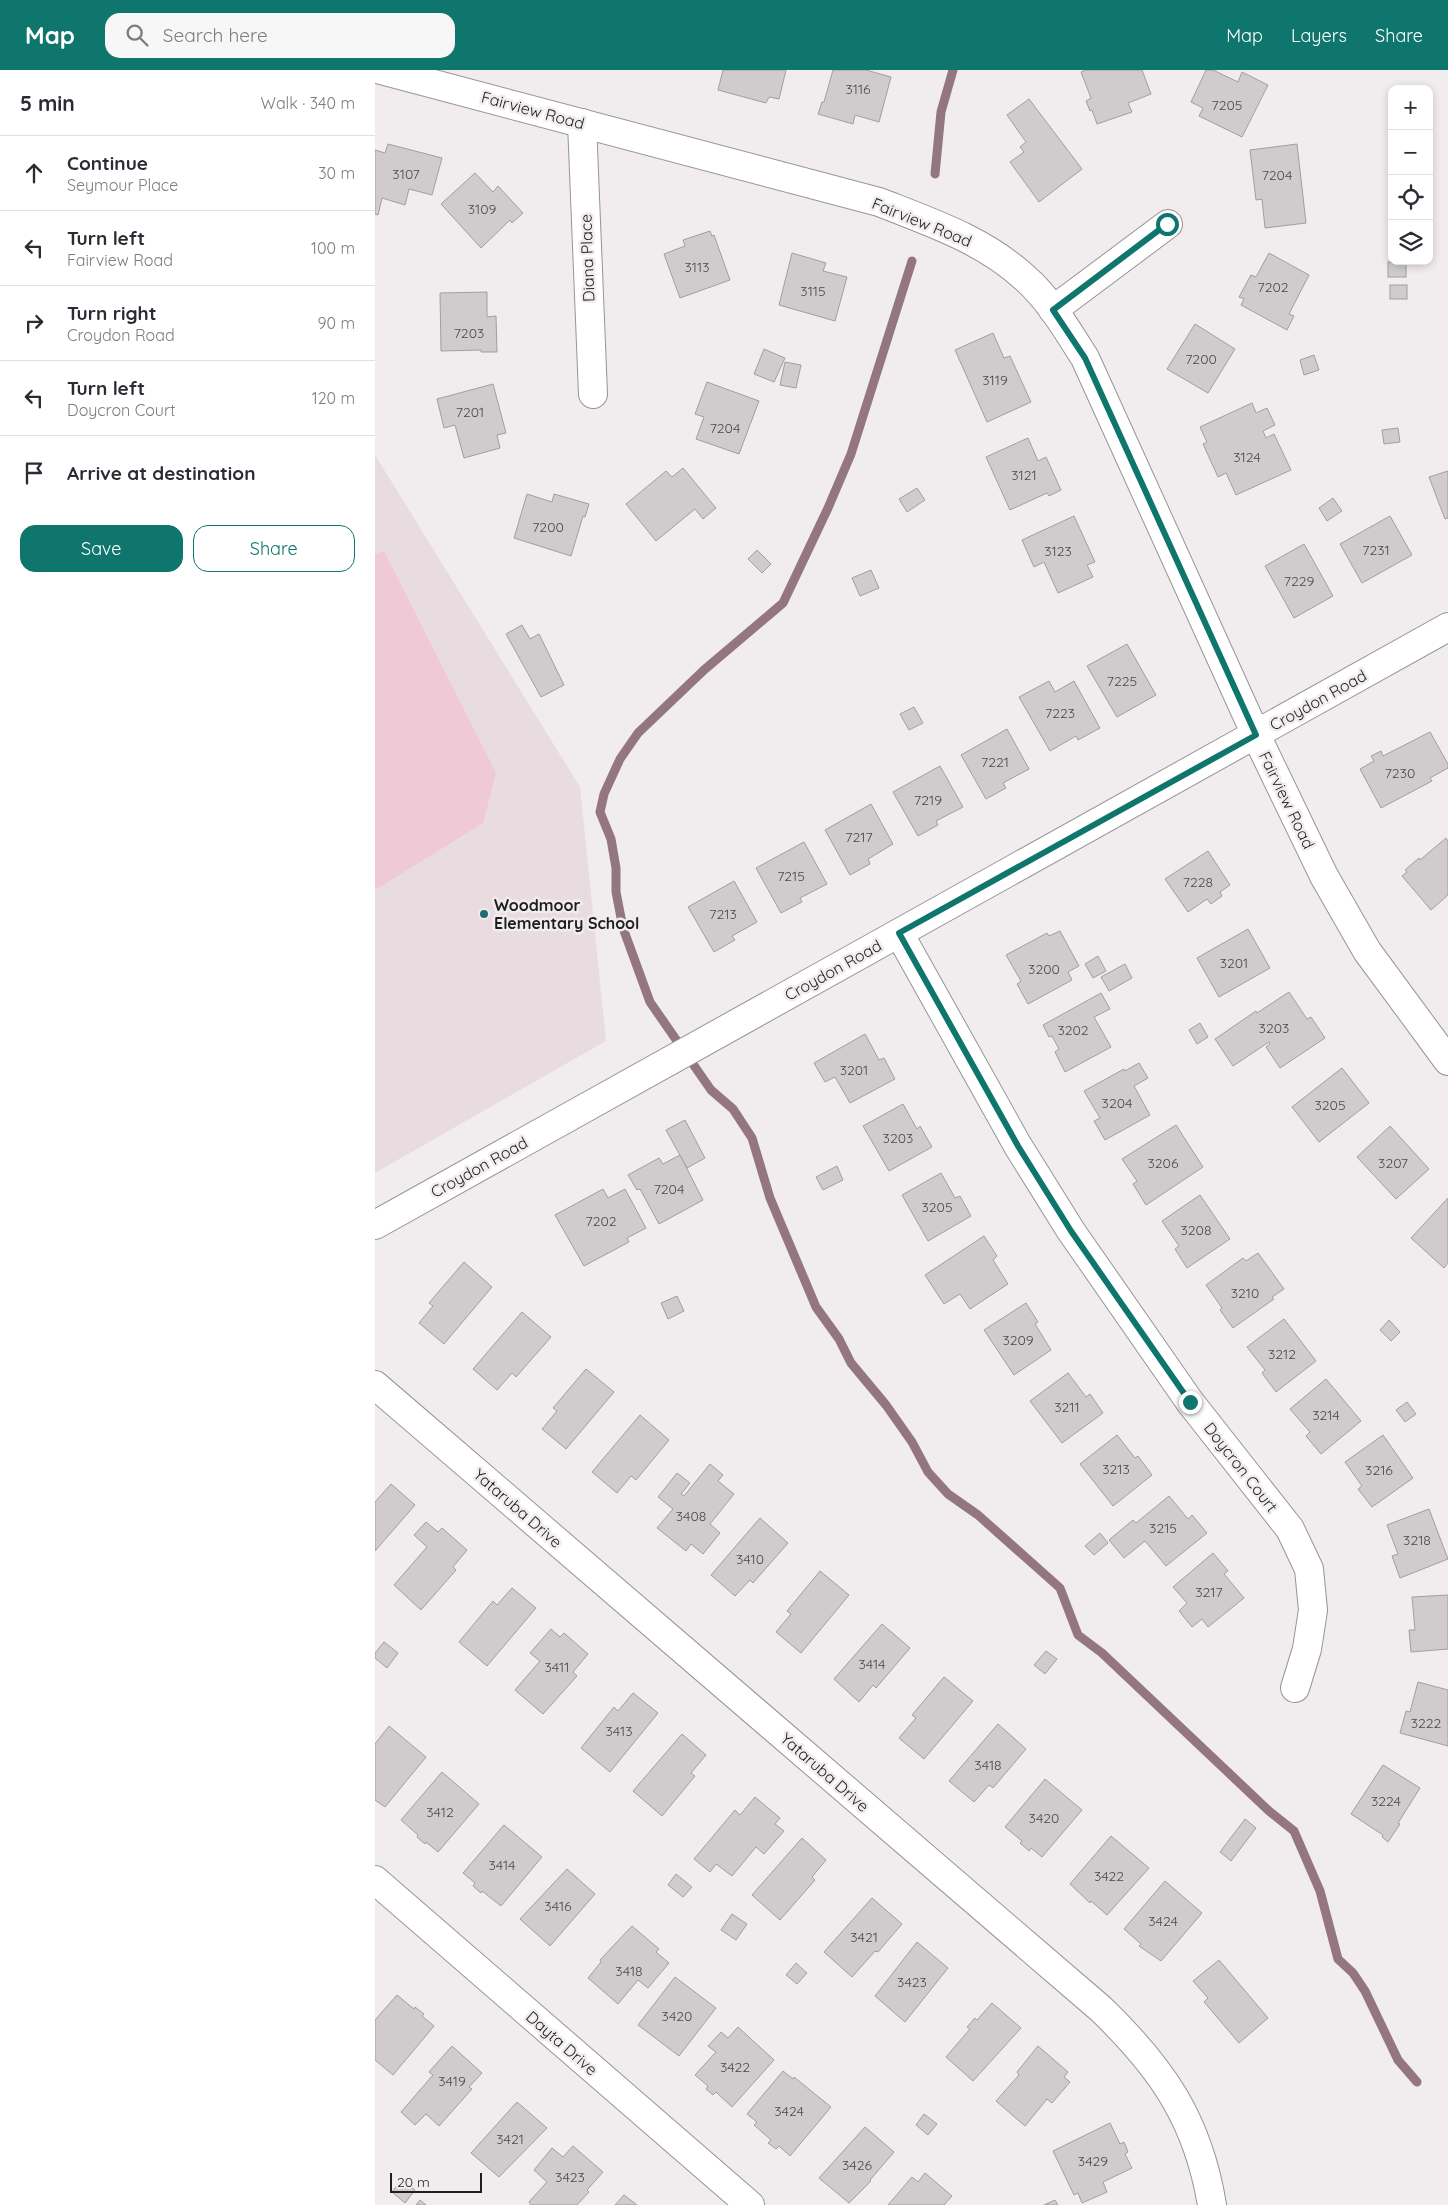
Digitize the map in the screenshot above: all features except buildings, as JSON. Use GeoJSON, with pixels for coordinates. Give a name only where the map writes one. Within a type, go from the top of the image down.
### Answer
{"type":"FeatureCollection","features":[{"type":"Feature","properties":{"kind":"street","name":"Fairview Road"},"geometry":{"type":"LineString","coordinates":[[381,70],[879,202],[943,227],[987,249],[1025,278],[1053,310],[1085,358],[1256,735],[1324,876],[1367,951],[1448,1061]]}},
{"type":"Feature","properties":{"kind":"street","name":"Diana Place"},"geometry":{"type":"LineString","coordinates":[[582,123],[593,394]]}},
{"type":"Feature","properties":{"kind":"street"},"geometry":{"type":"LineString","coordinates":[[1053,310],[1167,224]]}},
{"type":"Feature","properties":{"kind":"street","name":"Croydon Road"},"geometry":{"type":"LineString","coordinates":[[375,1226],[1448,627]]}},
{"type":"Feature","properties":{"kind":"street","name":"Doycron Court"},"geometry":{"type":"LineString","coordinates":[[899,933],[1018,1146],[1071,1231],[1190,1402],[1290,1529],[1309,1569],[1313,1610],[1307,1650],[1295,1688]]}},
{"type":"Feature","properties":{"kind":"street","name":"Yataruba Drive"},"geometry":{"type":"LineString","coordinates":[[375,1385],[1101,2009],[1132,2039],[1164,2078],[1187,2119],[1207,2173],[1212,2205]]}},
{"type":"Feature","properties":{"kind":"street","name":"Dayta Drive"},"geometry":{"type":"LineString","coordinates":[[375,1880],[750,2205]]}},
{"type":"Feature","properties":{"kind":"shaded area","name":"Woodmoor Elementary School"},"geometry":{"type":"Polygon","coordinates":[[[375,455],[580,787],[606,1041],[375,1173],[375,455]]]}},
{"type":"Feature","properties":{"kind":"shaded area"},"geometry":{"type":"Polygon","coordinates":[[[384,551],[496,773],[483,823],[375,890],[375,555],[384,551]]]}},
{"type":"Feature","properties":{"kind":"waterway"},"geometry":{"type":"LineString","coordinates":[[935,174],[941,112],[953,70]]}},
{"type":"Feature","properties":{"kind":"waterway"},"geometry":{"type":"LineString","coordinates":[[912,261],[851,454],[783,603],[704,670],[638,733],[620,759],[604,794],[600,812],[611,839],[616,868],[616,892],[623,928],[650,1002],[711,1090],[733,1109],[752,1138],[770,1198],[816,1307],[839,1339],[851,1363],[886,1405],[912,1442],[928,1472],[948,1494],[978,1515],[1060,1588],[1078,1635],[1102,1653],[1269,1811],[1294,1831],[1320,1891],[1338,1959],[1353,1973],[1365,1991],[1398,2060],[1417,2082]]}},
{"type":"Feature","properties":{"kind":"place","name":"Woodmoor Elementary School"},"geometry":{"type":"Point","coordinates":[484,914]}},
{"type":"Feature","properties":{"kind":"route"},"geometry":{"type":"LineString","coordinates":[[1167,224],[1053,310],[1085,358],[1256,735],[899,933],[1018,1146],[1071,1231],[1129,1317],[1190,1402]]}}]}
